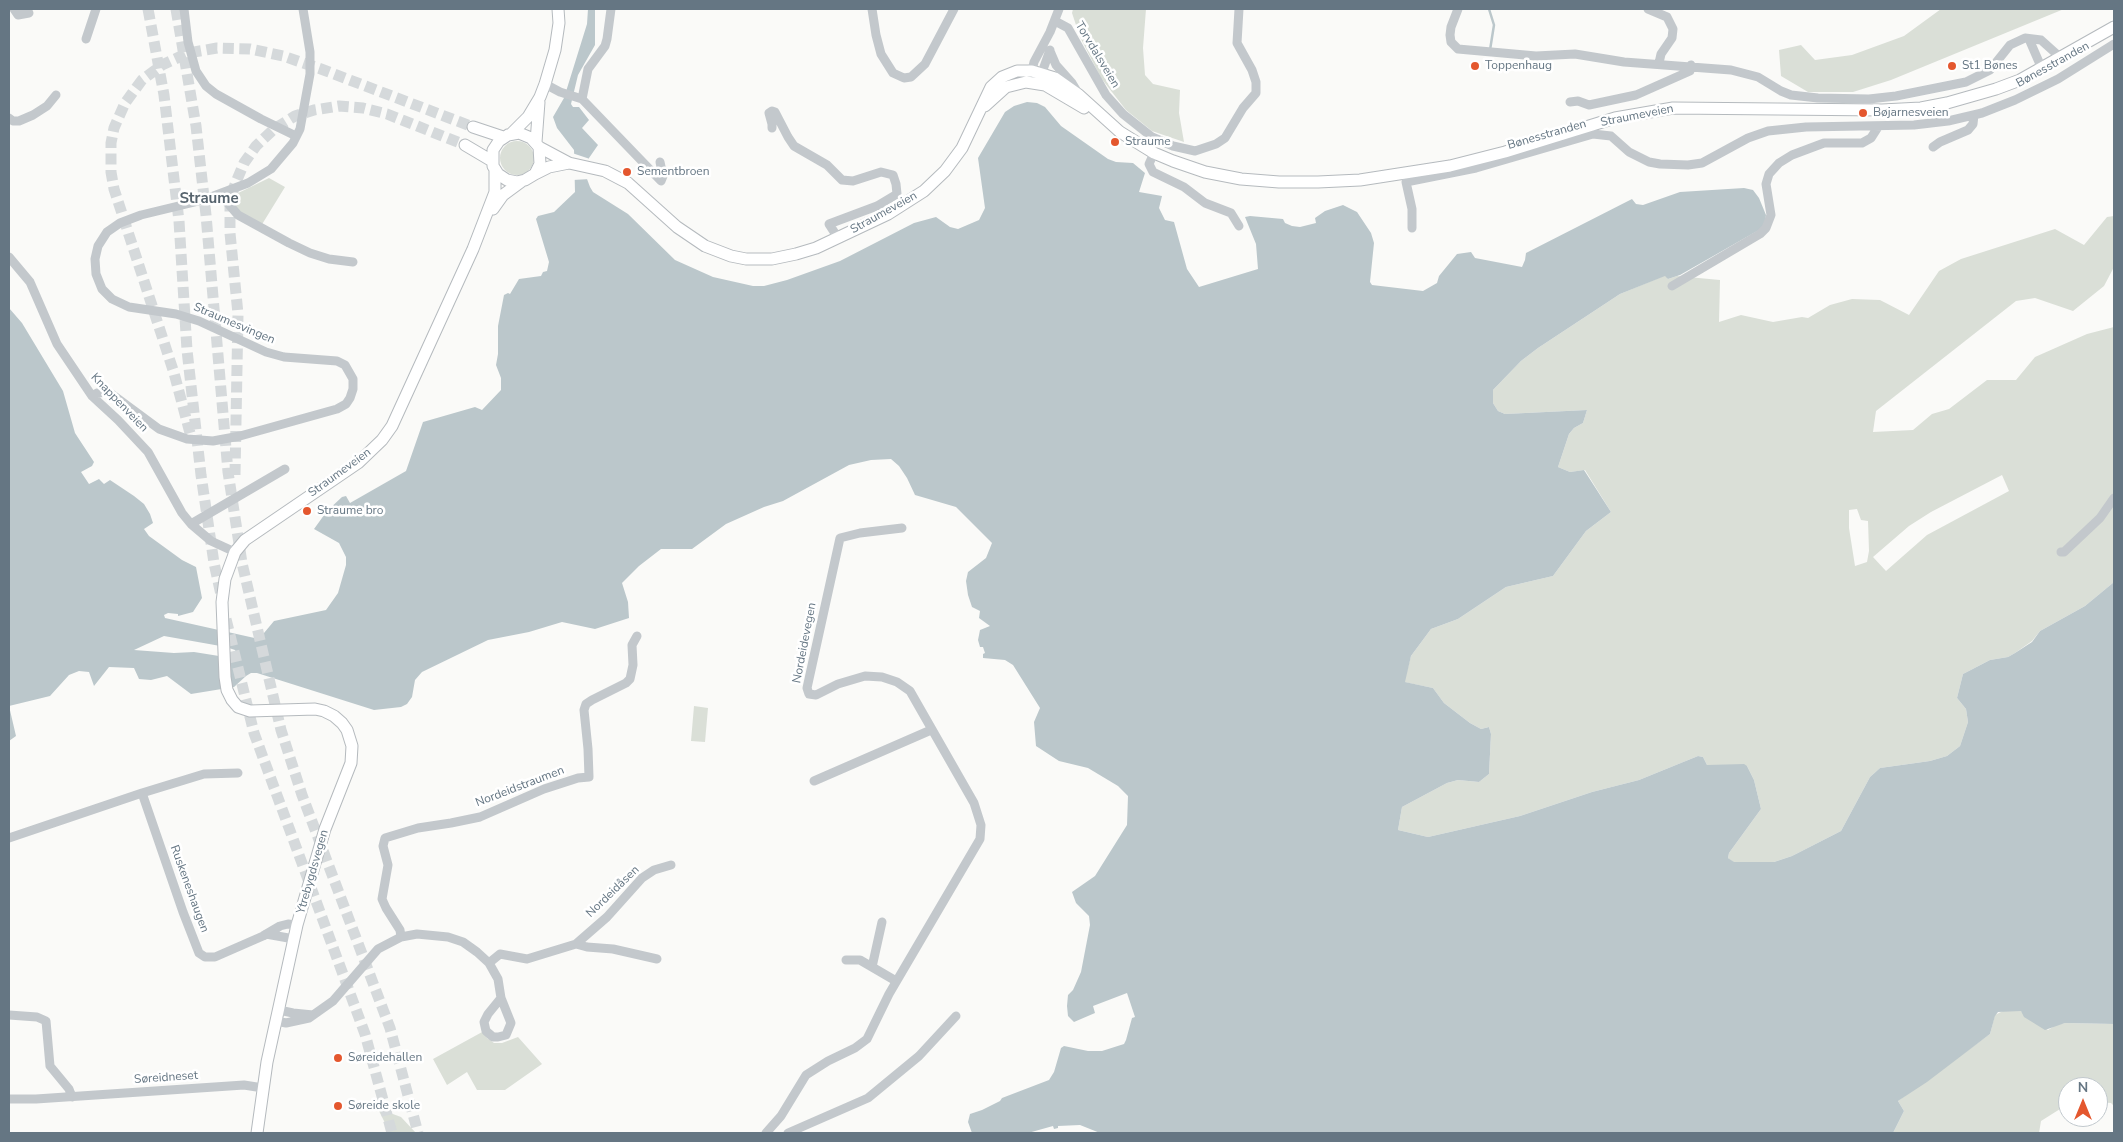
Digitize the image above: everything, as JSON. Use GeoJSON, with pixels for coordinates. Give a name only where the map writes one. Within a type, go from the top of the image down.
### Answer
{"type":"FeatureCollection","features":[{"type":"Feature","properties":{"kind":"main road"},"geometry":{"type":"LineString","coordinates":[[494,165],[493,150],[528,116],[540,97],[555,50],[559,23],[558,9]]}},
{"type":"Feature","properties":{"kind":"main road","name":"Straumeveien"},"geometry":{"type":"LineString","coordinates":[[1037,76],[1154,153],[1205,172],[1241,179],[1298,183],[1360,180],[1450,166],[1505,152],[1598,123],[1673,108],[1882,110],[1921,108],[1947,104],[1996,89],[2042,69],[2114,27]]}},
{"type":"Feature","properties":{"kind":"main road","name":"Straumeveien"},"geometry":{"type":"LineString","coordinates":[[537,145],[569,163],[605,171],[628,183],[689,237],[705,246],[731,256],[760,259],[784,257],[805,252],[888,214],[924,191],[954,160],[989,100],[1006,87],[1037,76],[1066,84],[1109,123]]}},
{"type":"Feature","properties":{"kind":"main road"},"geometry":{"type":"LineString","coordinates":[[465,145],[481,153],[507,180],[522,181],[535,174],[540,164],[537,145],[540,97]]}},
{"type":"Feature","properties":{"kind":"main road"},"geometry":{"type":"LineString","coordinates":[[473,127],[508,135],[525,135],[537,145]]}},
{"type":"Feature","properties":{"kind":"main road","name":"Straumeveien"},"geometry":{"type":"LineString","coordinates":[[535,174],[550,167],[569,163]]}},
{"type":"Feature","properties":{"kind":"main road","name":"Straumeveien"},"geometry":{"type":"LineString","coordinates":[[238,707],[227,690],[222,619],[225,579],[236,552],[245,540],[358,463],[382,440],[392,426],[472,249],[495,192],[494,165]]}},
{"type":"Feature","properties":{"kind":"main road","name":"Straumeveien"},"geometry":{"type":"LineString","coordinates":[[481,225],[503,195],[522,181]]}},
{"type":"Feature","properties":{"kind":"main road","name":"Ytrebygdsvegen"},"geometry":{"type":"LineString","coordinates":[[238,707],[260,712],[303,709],[324,711],[334,716],[348,730],[352,746],[351,763],[325,828],[297,925],[263,1088],[257,1133]]}},
{"type":"Feature","properties":{"kind":"street"},"geometry":{"type":"LineString","coordinates":[[14,9],[18,15],[29,13]]}},
{"type":"Feature","properties":{"kind":"street"},"geometry":{"type":"LineString","coordinates":[[86,39],[96,9]]}},
{"type":"Feature","properties":{"kind":"street"},"geometry":{"type":"LineString","coordinates":[[184,9],[188,42],[196,71],[206,86],[216,94],[261,119],[296,136]]}},
{"type":"Feature","properties":{"kind":"street","name":"Straumesvingen"},"geometry":{"type":"LineString","coordinates":[[92,396],[97,392],[109,392],[159,430],[187,438],[213,441],[240,436],[337,409],[346,404],[350,398],[353,379],[344,365],[338,361],[293,358],[266,352],[199,321],[176,314],[129,307],[112,299],[102,289],[96,274],[95,259],[98,246],[107,232],[120,223],[140,215],[220,194],[248,182],[271,169],[300,129],[310,74],[310,52],[303,9]]}},
{"type":"Feature","properties":{"kind":"street"},"geometry":{"type":"LineString","coordinates":[[573,96],[604,46],[607,39],[611,9]]}},
{"type":"Feature","properties":{"kind":"street"},"geometry":{"type":"LineString","coordinates":[[872,9],[881,54],[894,73],[904,78],[911,77],[925,64],[954,9]]}},
{"type":"Feature","properties":{"kind":"street"},"geometry":{"type":"LineString","coordinates":[[1037,76],[1034,62],[1050,32],[1059,9]]}},
{"type":"Feature","properties":{"kind":"street","name":"Torvdalsveien"},"geometry":{"type":"LineString","coordinates":[[1054,21],[1068,28],[1106,95],[1123,114],[1152,137],[1173,146],[1194,151],[1216,144],[1225,138],[1243,108],[1256,93],[1257,86],[1254,76],[1237,43],[1239,9]]}},
{"type":"Feature","properties":{"kind":"street"},"geometry":{"type":"LineString","coordinates":[[1458,9],[1450,35],[1451,42],[1458,49],[1536,56],[1575,54],[1624,62],[1691,65],[1747,73],[1791,95],[1818,98],[1869,99],[1918,93],[1950,86],[1976,78],[1990,70],[2014,42],[2029,39],[2041,40],[2060,58]]}},
{"type":"Feature","properties":{"kind":"street"},"geometry":{"type":"LineString","coordinates":[[1648,9],[1667,17],[1673,29],[1672,38],[1661,54],[1659,63]]}},
{"type":"Feature","properties":{"kind":"street"},"geometry":{"type":"LineString","coordinates":[[1037,76],[1050,51],[1050,32]]}},
{"type":"Feature","properties":{"kind":"street"},"geometry":{"type":"LineString","coordinates":[[2029,39],[2042,69]]}},
{"type":"Feature","properties":{"kind":"street","name":"Bønesstranden"},"geometry":{"type":"LineString","coordinates":[[1412,228],[1412,209],[1406,182],[1476,168],[1593,134],[1611,136],[1629,152],[1643,159],[1660,164],[1688,165],[1702,163],[1748,138],[1768,130],[1799,127],[1914,125],[1974,115],[2007,103],[2043,86],[2114,44]]}},
{"type":"Feature","properties":{"kind":"street","name":"Straumeveien"},"geometry":{"type":"LineString","coordinates":[[1050,51],[1056,65],[1080,95]]}},
{"type":"Feature","properties":{"kind":"street"},"geometry":{"type":"LineString","coordinates":[[1570,102],[1589,105],[1636,95],[1690,71],[1691,65]]}},
{"type":"Feature","properties":{"kind":"street"},"geometry":{"type":"LineString","coordinates":[[545,84],[573,96],[662,181],[663,176],[660,162]]}},
{"type":"Feature","properties":{"kind":"street"},"geometry":{"type":"LineString","coordinates":[[9,118],[13,121],[19,121],[33,115],[47,106],[56,95]]}},
{"type":"Feature","properties":{"kind":"street","name":"Straumeveien"},"geometry":{"type":"LineString","coordinates":[[772,128],[769,113],[772,111],[775,112],[794,146],[827,166],[838,178],[847,181],[875,174],[890,173],[894,178],[897,194],[877,206],[829,224],[838,238]]}},
{"type":"Feature","properties":{"kind":"street"},"geometry":{"type":"LineString","coordinates":[[1933,147],[1968,130],[1974,124],[1974,115]]}},
{"type":"Feature","properties":{"kind":"street"},"geometry":{"type":"LineString","coordinates":[[1672,286],[1760,234],[1766,228],[1771,215],[1766,184],[1769,174],[1779,162],[1818,145],[1833,142],[1862,143],[1871,138],[1878,126]]}},
{"type":"Feature","properties":{"kind":"street"},"geometry":{"type":"LineString","coordinates":[[1154,153],[1149,164],[1153,172],[1184,187],[1205,202],[1231,212],[1240,226]]}},
{"type":"Feature","properties":{"kind":"street"},"geometry":{"type":"LineString","coordinates":[[220,194],[238,215],[288,243],[329,259],[353,262]]}},
{"type":"Feature","properties":{"kind":"street","name":"Knappenveien"},"geometry":{"type":"LineString","coordinates":[[9,257],[36,295],[44,318],[57,344],[92,396],[148,452],[182,513],[211,541],[236,552]]}},
{"type":"Feature","properties":{"kind":"street"},"geometry":{"type":"LineString","coordinates":[[9,266],[20,270]]}},
{"type":"Feature","properties":{"kind":"street"},"geometry":{"type":"LineString","coordinates":[[192,524],[285,468]]}},
{"type":"Feature","properties":{"kind":"street"},"geometry":{"type":"LineString","coordinates":[[2061,552],[2064,552],[2100,518],[2114,498]]}},
{"type":"Feature","properties":{"kind":"street","name":"Nordeidevegen"},"geometry":{"type":"LineString","coordinates":[[766,1133],[780,1116],[806,1075],[867,1039],[896,981],[980,839],[981,825],[976,807],[910,691],[897,682],[882,677],[865,676],[838,684],[816,695],[809,694],[807,688],[840,538],[860,533],[902,528]]}},
{"type":"Feature","properties":{"kind":"street","name":"Nordeidstraumen"},"geometry":{"type":"LineString","coordinates":[[400,937],[400,930],[382,899],[388,865],[383,841],[385,838],[418,828],[480,817],[544,789],[578,778],[589,777],[584,710],[586,704],[626,684],[630,679],[633,665],[632,645],[637,636]]}},
{"type":"Feature","properties":{"kind":"street"},"geometry":{"type":"LineString","coordinates":[[814,781],[931,730]]}},
{"type":"Feature","properties":{"kind":"street"},"geometry":{"type":"LineString","coordinates":[[9,838],[204,774],[238,773]]}},
{"type":"Feature","properties":{"kind":"street","name":"Ruskeneshaugen"},"geometry":{"type":"LineString","coordinates":[[142,793],[183,912],[200,953],[205,957],[215,957],[280,926],[288,924],[297,925]]}},
{"type":"Feature","properties":{"kind":"street","name":"Nordeidåsen"},"geometry":{"type":"LineString","coordinates":[[489,963],[500,954],[527,959],[576,944],[607,916],[642,878],[654,870],[671,865]]}},
{"type":"Feature","properties":{"kind":"street"},"geometry":{"type":"LineString","coordinates":[[872,966],[882,922]]}},
{"type":"Feature","properties":{"kind":"street"},"geometry":{"type":"LineString","coordinates":[[266,934],[294,939]]}},
{"type":"Feature","properties":{"kind":"street"},"geometry":{"type":"LineString","coordinates":[[276,1021],[298,1022],[313,1015],[333,1001],[378,949],[400,937],[417,934],[448,937],[463,942],[477,952],[489,963],[498,979],[501,998]]}},
{"type":"Feature","properties":{"kind":"street","name":"Nordeidåsen"},"geometry":{"type":"LineString","coordinates":[[576,944],[613,949],[657,959]]}},
{"type":"Feature","properties":{"kind":"street"},"geometry":{"type":"LineString","coordinates":[[846,960],[856,959],[872,966],[896,981]]}},
{"type":"Feature","properties":{"kind":"street"},"geometry":{"type":"LineString","coordinates":[[279,1010],[294,1014],[313,1015]]}},
{"type":"Feature","properties":{"kind":"street"},"geometry":{"type":"LineString","coordinates":[[9,1015],[37,1017],[46,1021],[50,1066],[69,1089],[72,1097]]}},
{"type":"Feature","properties":{"kind":"street"},"geometry":{"type":"LineString","coordinates":[[788,1133],[868,1098],[919,1056],[956,1016]]}},
{"type":"Feature","properties":{"kind":"street","name":"Søreidneset"},"geometry":{"type":"LineString","coordinates":[[9,1099],[72,1097],[235,1086],[263,1088]]}},
{"type":"Feature","properties":{"kind":"shaded area"},"geometry":{"type":"Polygon","coordinates":[[[588,9],[595,9],[595,45],[578,75],[571,104],[573,107],[579,107],[589,120],[582,128],[598,145],[589,158],[587,179],[590,187],[593,192],[628,214],[675,260],[713,277],[753,286],[764,286],[787,280],[840,261],[914,223],[936,217],[950,227],[958,229],[979,220],[985,208],[978,158],[1005,112],[1014,106],[1027,102],[1037,103],[1045,107],[1061,126],[1108,159],[1116,162],[1133,163],[1145,173],[1139,192],[1162,196],[1159,208],[1165,220],[1174,222],[1187,269],[1199,287],[1258,269],[1256,244],[1245,217],[1250,216],[1283,219],[1285,223],[1300,227],[1316,223],[1315,218],[1325,211],[1343,205],[1357,212],[1371,233],[1374,243],[1370,282],[1372,285],[1423,291],[1437,283],[1439,276],[1457,254],[1471,252],[1475,258],[1522,267],[1526,253],[1632,199],[1636,204],[1643,205],[1680,192],[1744,188],[1753,190],[1759,198],[1766,215],[1765,224],[1759,230],[1680,275],[1668,279],[1665,276],[1620,294],[1538,348],[1521,361],[1493,390],[1493,403],[1498,411],[1505,414],[1587,410],[1583,423],[1574,428],[1569,434],[1558,467],[1570,472],[1584,470],[1611,512],[1586,531],[1553,576],[1506,587],[1458,619],[1431,629],[1411,656],[1405,682],[1433,688],[1444,703],[1470,723],[1481,729],[1489,727],[1491,734],[1489,774],[1479,782],[1458,780],[1447,783],[1402,807],[1398,830],[1428,837],[1520,816],[1592,792],[1639,780],[1698,756],[1703,757],[1707,765],[1744,764],[1754,780],[1761,809],[1729,853],[1728,858],[1734,862],[1774,862],[1792,856],[1841,831],[1870,777],[1880,768],[1930,761],[1947,756],[1960,746],[1968,722],[1966,709],[1957,698],[1963,674],[1990,660],[2008,657],[2015,653],[2032,642],[2040,631],[2085,606],[2114,582],[2114,1024],[2065,1023],[2045,1030],[2024,1017],[2021,1011],[1998,1012],[1990,1034],[1927,1082],[1898,1101],[1904,1111],[1893,1133],[1100,1133],[1080,1125],[1058,1126],[1058,1128],[1054,1129],[1053,1126],[1028,1133],[972,1133],[968,1122],[970,1114],[1000,1101],[1002,1098],[1049,1080],[1054,1072],[1061,1048],[1064,1046],[1088,1051],[1102,1051],[1124,1044],[1126,1040],[1132,1018],[1135,1017],[1127,993],[1093,1006],[1095,1013],[1074,1022],[1068,1016],[1067,1006],[1068,995],[1073,990],[1081,972],[1090,925],[1089,916],[1076,903],[1072,892],[1095,876],[1127,825],[1128,796],[1118,786],[1088,768],[1059,761],[1036,746],[1034,722],[1040,708],[1013,665],[1005,660],[983,658],[985,653],[983,647],[980,647],[978,640],[980,630],[990,626],[979,618],[980,611],[972,607],[968,595],[966,581],[968,572],[986,558],[992,543],[956,507],[915,495],[899,466],[891,459],[871,460],[849,465],[783,501],[764,507],[726,524],[692,549],[661,549],[639,566],[622,583],[628,602],[629,618],[595,629],[562,622],[529,632],[488,640],[422,672],[415,680],[412,697],[407,704],[401,707],[374,710],[257,673],[251,673],[246,676],[234,687],[191,694],[167,676],[151,680],[139,679],[134,668],[109,667],[94,686],[89,672],[79,671],[69,675],[50,696],[9,706],[9,308],[22,323],[63,391],[75,433],[94,462],[92,466],[81,472],[89,484],[99,479],[104,484],[110,480],[134,496],[144,504],[150,514],[153,523],[144,529],[149,536],[182,560],[196,567],[202,598],[193,612],[178,616],[178,614],[168,613],[164,615],[165,618],[259,639],[274,621],[326,610],[338,593],[346,565],[346,557],[339,543],[314,529],[327,511],[342,497],[346,496],[350,503],[406,471],[423,422],[475,407],[482,410],[501,390],[501,378],[496,365],[498,326],[504,295],[510,294],[519,279],[541,276],[543,272],[547,271],[549,262],[536,219],[538,216],[554,212],[575,192],[574,150],[557,128],[553,117],[564,98],[587,24],[588,9]],[[164,636],[134,650],[174,653],[194,652],[219,656],[220,658],[232,657],[237,654],[235,650],[164,636]]]}},
{"type":"Feature","properties":{"kind":"shaded area"},"geometry":{"type":"Polygon","coordinates":[[[1073,9],[1146,9],[1143,48],[1145,75],[1153,84],[1180,90],[1179,113],[1184,142],[1152,131],[1126,110],[1101,78],[1080,37],[1072,13],[1073,9]]]}},
{"type":"Feature","properties":{"kind":"shaded area"},"geometry":{"type":"Polygon","coordinates":[[[1941,9],[2064,9],[1891,80],[1853,92],[1808,92],[1781,76],[1779,50],[1801,45],[1815,60],[1852,55],[1904,36],[1941,9]]]}},
{"type":"Feature","properties":{"kind":"shaded area"},"geometry":{"type":"Polygon","coordinates":[[[517,141],[524,142],[529,146],[533,151],[533,165],[529,170],[524,174],[517,175],[510,174],[505,170],[501,165],[500,158],[501,151],[505,146],[510,142],[517,141]]]}},
{"type":"Feature","properties":{"kind":"shaded area"},"geometry":{"type":"Polygon","coordinates":[[[269,178],[285,187],[261,226],[243,216],[229,202],[230,197],[269,178]]]}},
{"type":"Feature","properties":{"kind":"shaded area"},"geometry":{"type":"Polygon","coordinates":[[[2114,216],[2114,267],[2104,286],[2073,311],[2035,298],[2016,301],[1876,411],[1873,432],[1913,430],[1932,414],[1949,409],[1987,380],[2016,380],[2035,357],[2087,334],[2114,327],[2114,582],[2085,606],[2040,631],[2032,641],[2015,653],[2008,657],[1990,660],[1963,674],[1957,698],[1966,709],[1968,722],[1960,746],[1947,756],[1930,761],[1880,768],[1870,777],[1841,831],[1792,856],[1774,862],[1733,862],[1728,858],[1729,853],[1761,809],[1754,780],[1747,766],[1707,765],[1703,757],[1698,756],[1639,780],[1592,792],[1520,816],[1428,837],[1398,830],[1402,807],[1447,783],[1458,780],[1479,782],[1489,774],[1491,734],[1489,727],[1481,729],[1470,723],[1444,703],[1433,688],[1404,682],[1411,656],[1431,629],[1458,619],[1506,587],[1553,576],[1586,531],[1611,512],[1585,470],[1570,472],[1558,467],[1569,434],[1574,428],[1583,423],[1587,410],[1505,414],[1498,411],[1493,403],[1493,390],[1521,361],[1620,294],[1666,275],[1668,279],[1677,276],[1720,280],[1719,322],[1741,315],[1773,322],[1802,317],[1808,318],[1830,305],[1852,299],[1880,300],[1909,315],[1939,271],[1961,259],[2055,229],[2084,245],[2107,217],[2114,216]],[[2002,475],[1931,512],[1909,526],[1873,557],[1886,571],[1927,535],[2009,491],[2002,475]],[[1857,509],[1849,510],[1849,528],[1855,566],[1867,562],[1869,551],[1868,521],[1861,520],[1857,509]]]}},
{"type":"Feature","properties":{"kind":"shaded area"},"geometry":{"type":"Polygon","coordinates":[[[9,706],[16,736],[9,741],[9,706]]]}},
{"type":"Feature","properties":{"kind":"shaded area"},"geometry":{"type":"Polygon","coordinates":[[[694,706],[708,708],[705,742],[691,741],[694,706]]]}},
{"type":"Feature","properties":{"kind":"shaded area"},"geometry":{"type":"Polygon","coordinates":[[[2003,1011],[2021,1011],[2048,1030],[2056,1025],[2065,1023],[2114,1024],[2114,1106],[2108,1103],[2108,1077],[2058,1077],[2058,1110],[2041,1121],[2039,1133],[1893,1133],[1904,1111],[1898,1101],[1990,1034],[1995,1015],[2003,1011]]]}},
{"type":"Feature","properties":{"kind":"shaded area"},"geometry":{"type":"Polygon","coordinates":[[[484,1031],[487,1038],[494,1043],[502,1043],[518,1037],[542,1064],[505,1090],[477,1090],[467,1072],[447,1085],[433,1059],[484,1031]]]}},
{"type":"Feature","properties":{"kind":"shaded area"},"geometry":{"type":"Polygon","coordinates":[[[382,1110],[401,1117],[416,1133],[387,1133],[385,1123],[379,1111],[382,1110]]]}},
{"type":"Feature","properties":{"kind":"pier"},"geometry":{"type":"Polygon","coordinates":[[[572,153],[590,159],[590,179],[573,180],[572,153]]]}},
{"type":"Feature","properties":{"kind":"waterway"},"geometry":{"type":"LineString","coordinates":[[1489,9],[1494,25],[1490,50]]}},
{"type":"Feature","properties":{"kind":"tunnel"},"geometry":{"type":"LineString","coordinates":[[148,9],[164,95],[179,221],[187,350],[201,475],[214,563],[222,599]]}},
{"type":"Feature","properties":{"kind":"tunnel"},"geometry":{"type":"LineString","coordinates":[[176,9],[196,126],[206,215],[228,472],[242,563],[281,730],[302,795],[390,1028],[418,1133]]}},
{"type":"Feature","properties":{"kind":"tunnel"},"geometry":{"type":"LineString","coordinates":[[190,433],[174,373],[114,189],[111,172],[111,143],[114,128],[125,103],[142,80],[162,65],[188,53],[217,48],[250,49],[283,56],[321,69],[473,127]]}},
{"type":"Feature","properties":{"kind":"tunnel"},"geometry":{"type":"LineString","coordinates":[[235,475],[238,314],[230,233],[230,207],[234,187],[244,163],[256,146],[274,129],[295,116],[314,110],[339,106],[363,108],[387,114],[465,145]]}},
{"type":"Feature","properties":{"kind":"tunnel"},"geometry":{"type":"LineString","coordinates":[[226,619],[254,733],[365,1034],[392,1133]]}},
{"type":"Feature","properties":{"kind":"place","name":"Toppenhaug"},"geometry":{"type":"Point","coordinates":[1475,66]}},
{"type":"Feature","properties":{"kind":"place","name":"St1 Bønes"},"geometry":{"type":"Point","coordinates":[1952,66]}},
{"type":"Feature","properties":{"kind":"place","name":"Bøjarnesveien"},"geometry":{"type":"Point","coordinates":[1863,113]}},
{"type":"Feature","properties":{"kind":"place","name":"Straume"},"geometry":{"type":"Point","coordinates":[1115,142]}},
{"type":"Feature","properties":{"kind":"place","name":"Sementbroen"},"geometry":{"type":"Point","coordinates":[627,172]}},
{"type":"Feature","properties":{"kind":"place","name":"Straume bro"},"geometry":{"type":"Point","coordinates":[307,511]}},
{"type":"Feature","properties":{"kind":"place","name":"Søreidehallen"},"geometry":{"type":"Point","coordinates":[338,1058]}},
{"type":"Feature","properties":{"kind":"place","name":"Søreide skole"},"geometry":{"type":"Point","coordinates":[338,1106]}},
{"type":"Feature","properties":{"kind":"district","name":"Straume"},"geometry":{"type":"Point","coordinates":[209,199]}}]}
